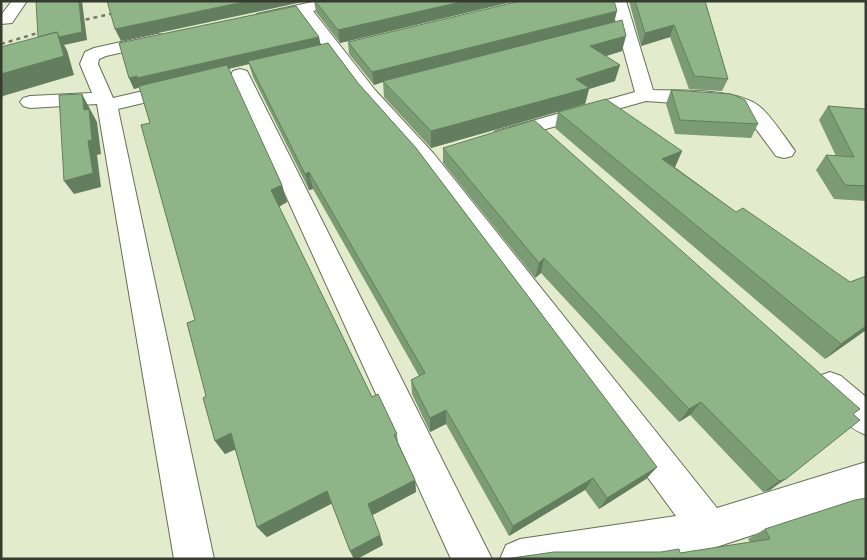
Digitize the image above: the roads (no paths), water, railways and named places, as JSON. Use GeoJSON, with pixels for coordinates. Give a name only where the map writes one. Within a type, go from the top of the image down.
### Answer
{"type":"FeatureCollection","features":[{"type":"Feature","properties":{"kind":"street"},"geometry":{"type":"LineString","coordinates":[[6,20],[20,1]]}},
{"type":"Feature","properties":{"kind":"street"},"geometry":{"type":"LineString","coordinates":[[246,21],[340,1]]}},
{"type":"Feature","properties":{"kind":"street"},"geometry":{"type":"LineString","coordinates":[[618,1],[618,29],[645,95]]}},
{"type":"Feature","properties":{"kind":"street"},"geometry":{"type":"LineString","coordinates":[[303,9],[335,51],[377,91],[435,156],[710,530]]}},
{"type":"Feature","properties":{"kind":"street"},"geometry":{"type":"LineString","coordinates":[[169,37],[109,50],[91,56],[89,64],[106,102],[194,559]]}},
{"type":"Feature","properties":{"kind":"street"},"geometry":{"type":"LineString","coordinates":[[240,75],[472,559]]}},
{"type":"Feature","properties":{"kind":"street"},"geometry":{"type":"LineString","coordinates":[[30,102],[106,102],[192,86]]}},
{"type":"Feature","properties":{"kind":"street"},"geometry":{"type":"LineString","coordinates":[[481,142],[645,95],[725,100],[746,106],[752,110],[784,151]]}},
{"type":"Feature","properties":{"kind":"street"},"geometry":{"type":"LineString","coordinates":[[536,125],[558,145]]}},
{"type":"Feature","properties":{"kind":"street"},"geometry":{"type":"LineString","coordinates":[[814,373],[866,418]]}},
{"type":"Feature","properties":{"kind":"street"},"geometry":{"type":"LineString","coordinates":[[520,559],[710,530],[866,480]]}},
{"type":"Feature","properties":{"kind":"railway"},"geometry":{"type":"LineString","coordinates":[[70,23],[124,11]]}},
{"type":"Feature","properties":{"kind":"railway"},"geometry":{"type":"LineString","coordinates":[[1,44],[51,29]]}}]}
